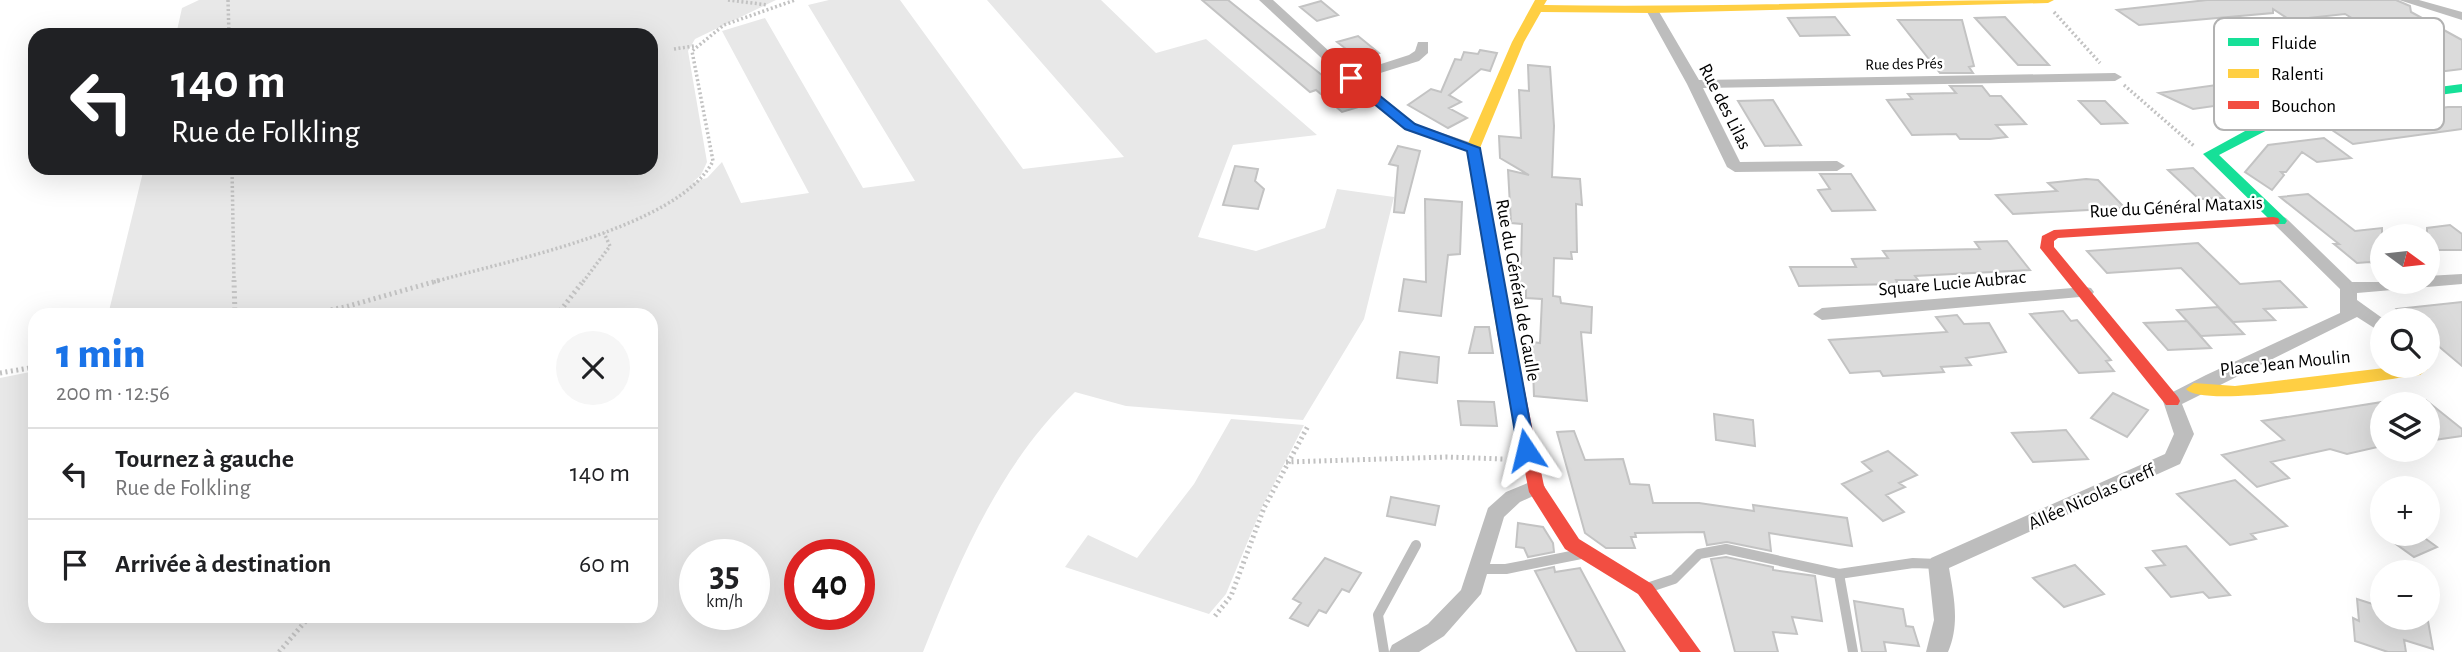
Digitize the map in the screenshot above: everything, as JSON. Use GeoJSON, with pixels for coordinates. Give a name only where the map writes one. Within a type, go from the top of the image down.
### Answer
{"type":"FeatureCollection","features":[{"type":"Feature","properties":{"kind":"street"},"geometry":{"type":"LineString","coordinates":[[1265,0],[1410,127],[1473,148],[1518,42],[1540,4],[1652,10],[2048,0]]}},
{"type":"Feature","properties":{"kind":"street"},"geometry":{"type":"LineString","coordinates":[[2405,0],[2462,16]]}},
{"type":"Feature","properties":{"kind":"street","name":"Rue des Lilas"},"geometry":{"type":"LineString","coordinates":[[1652,10],[1694,84],[1735,167],[1837,166]]}},
{"type":"Feature","properties":{"kind":"street"},"geometry":{"type":"LineString","coordinates":[[1351,78],[1414,58],[1421,53],[1423,45]]}},
{"type":"Feature","properties":{"kind":"street","name":"Rue des Prés"},"geometry":{"type":"LineString","coordinates":[[1694,84],[2115,77]]}},
{"type":"Feature","properties":{"kind":"street","name":"Rue du Général Mataxis"},"geometry":{"type":"LineString","coordinates":[[2444,90],[2462,88]]}},
{"type":"Feature","properties":{"kind":"street","name":"Rue du Général Mataxis"},"geometry":{"type":"LineString","coordinates":[[2256,130],[2210,154],[2280,222]]}},
{"type":"Feature","properties":{"kind":"street","name":"Rue du Général de Gaulle"},"geometry":{"type":"LineString","coordinates":[[1473,148],[1535,487],[1572,544],[1645,589],[1691,652]]}},
{"type":"Feature","properties":{"kind":"street"},"geometry":{"type":"LineString","coordinates":[[2280,222],[2370,315]]}},
{"type":"Feature","properties":{"kind":"street","name":"Rue du Général Mataxis"},"geometry":{"type":"LineString","coordinates":[[2172,401],[2047,248],[2048,239],[2054,234],[2280,222]]}},
{"type":"Feature","properties":{"kind":"street"},"geometry":{"type":"LineString","coordinates":[[2350,296],[2462,279]]}},
{"type":"Feature","properties":{"kind":"street","name":"Square Lucie Aubrac"},"geometry":{"type":"LineString","coordinates":[[1822,314],[2085,292]]}},
{"type":"Feature","properties":{"kind":"street"},"geometry":{"type":"LineString","coordinates":[[2172,401],[2349,316],[2350,296]]}},
{"type":"Feature","properties":{"kind":"street","name":"Place Jean Moulin"},"geometry":{"type":"LineString","coordinates":[[2194,389],[2235,392],[2370,375]]}},
{"type":"Feature","properties":{"kind":"street","name":"Allée Nicolas Greff"},"geometry":{"type":"LineString","coordinates":[[1938,564],[2173,459],[2184,434],[2172,401]]}},
{"type":"Feature","properties":{"kind":"street"},"geometry":{"type":"LineString","coordinates":[[1400,652],[1436,630],[1470,594],[1495,513],[1513,497],[1535,487]]}},
{"type":"Feature","properties":{"kind":"street"},"geometry":{"type":"LineString","coordinates":[[1937,652],[1944,639],[1944,602],[1938,564]]}},
{"type":"Feature","properties":{"kind":"lane"},"geometry":{"type":"LineString","coordinates":[[1384,652],[1378,615],[1416,545]]}},
{"type":"Feature","properties":{"kind":"lane"},"geometry":{"type":"LineString","coordinates":[[1645,589],[1674,579],[1699,554],[1726,549],[1839,574],[1913,563],[1938,564]]}},
{"type":"Feature","properties":{"kind":"lane"},"geometry":{"type":"LineString","coordinates":[[1478,569],[1506,569],[1574,557],[1586,552]]}},
{"type":"Feature","properties":{"kind":"lane"},"geometry":{"type":"LineString","coordinates":[[1839,574],[1853,652]]}},
{"type":"Feature","properties":{"kind":"path"},"geometry":{"type":"LineString","coordinates":[[228,0],[229,28]]}},
{"type":"Feature","properties":{"kind":"path"},"geometry":{"type":"LineString","coordinates":[[728,0],[769,5]]}},
{"type":"Feature","properties":{"kind":"path"},"geometry":{"type":"LineString","coordinates":[[340,308],[604,233],[656,212],[706,175],[713,162],[692,51],[699,39],[769,5],[795,0]]}},
{"type":"Feature","properties":{"kind":"path"},"geometry":{"type":"LineString","coordinates":[[674,49],[695,46]]}},
{"type":"Feature","properties":{"kind":"path"},"geometry":{"type":"LineString","coordinates":[[232,175],[235,308]]}},
{"type":"Feature","properties":{"kind":"path"},"geometry":{"type":"LineString","coordinates":[[563,308],[610,246],[604,233]]}},
{"type":"Feature","properties":{"kind":"path"},"geometry":{"type":"LineString","coordinates":[[0,373],[28,368]]}},
{"type":"Feature","properties":{"kind":"path"},"geometry":{"type":"LineString","coordinates":[[1215,616],[1231,596],[1264,508],[1308,426]]}},
{"type":"Feature","properties":{"kind":"path"},"geometry":{"type":"LineString","coordinates":[[1286,463],[1447,457],[1503,459]]}},
{"type":"Feature","properties":{"kind":"path"},"geometry":{"type":"LineString","coordinates":[[279,652],[304,623]]}},
{"type":"Feature","properties":{"kind":"shaded area"},"geometry":{"type":"Polygon","coordinates":[[[199,0],[776,0],[695,39],[688,51],[707,162],[701,175],[693,182],[707,178],[722,162],[741,203],[809,193],[722,31],[765,18],[863,188],[915,181],[808,5],[829,0],[900,0],[1023,169],[1124,157],[987,0],[1101,0],[1156,53],[1206,39],[1317,135],[1233,145],[1198,237],[1256,251],[1325,228],[1337,189],[1394,197],[1364,319],[1303,420],[1126,406],[1075,392],[1048,420],[1025,450],[985,513],[952,581],[923,652],[0,652],[0,378],[28,372],[28,623],[658,623],[658,308],[110,308],[142,175],[658,175],[658,28],[178,28],[182,8],[199,0]]]}},
{"type":"Feature","properties":{"kind":"shaded area"},"geometry":{"type":"Polygon","coordinates":[[[1231,419],[1304,425],[1262,507],[1226,594],[1209,614],[1065,567],[1088,535],[1137,558],[1194,484],[1231,419]]]}},
{"type":"Feature","properties":{"kind":"building"},"geometry":{"type":"Polygon","coordinates":[[[1202,0],[1228,0],[1323,76],[1327,75],[1365,105],[1342,112],[1316,90],[1310,92],[1202,0]]]}},
{"type":"Feature","properties":{"kind":"building"},"geometry":{"type":"Polygon","coordinates":[[[2207,0],[2396,0],[2410,6],[2411,12],[2422,18],[2352,18],[2345,14],[2287,18],[2273,9],[2273,13],[2139,25],[2117,10],[2207,0]]]}},
{"type":"Feature","properties":{"kind":"building"},"geometry":{"type":"Polygon","coordinates":[[[1321,1],[1338,15],[1317,21],[1300,7],[1321,1]]]}},
{"type":"Feature","properties":{"kind":"building"},"geometry":{"type":"Polygon","coordinates":[[[1835,17],[1849,35],[1800,36],[1788,18],[1835,17]]]}},
{"type":"Feature","properties":{"kind":"building"},"geometry":{"type":"Polygon","coordinates":[[[2005,17],[2049,65],[2018,65],[1975,18],[2005,17]]]}},
{"type":"Feature","properties":{"kind":"building"},"geometry":{"type":"Polygon","coordinates":[[[1898,20],[1962,20],[1974,66],[1969,67],[1973,73],[1940,73],[1898,20]]]}},
{"type":"Feature","properties":{"kind":"building"},"geometry":{"type":"Polygon","coordinates":[[[2444,30],[2462,40],[2462,69],[2444,71],[2444,30]]]}},
{"type":"Feature","properties":{"kind":"building"},"geometry":{"type":"Polygon","coordinates":[[[1358,36],[1379,53],[1359,59],[1337,42],[1358,36]]]}},
{"type":"Feature","properties":{"kind":"building"},"geometry":{"type":"Polygon","coordinates":[[[1480,50],[1497,53],[1490,71],[1481,69],[1449,95],[1461,102],[1449,108],[1467,118],[1448,128],[1408,105],[1431,89],[1441,92],[1455,59],[1461,60],[1464,52],[1478,54],[1480,50]]]}},
{"type":"Feature","properties":{"kind":"building"},"geometry":{"type":"Polygon","coordinates":[[[1528,65],[1550,67],[1554,126],[1552,177],[1580,179],[1582,205],[1576,204],[1577,252],[1571,252],[1572,259],[1554,258],[1553,296],[1560,297],[1561,303],[1592,307],[1591,333],[1581,332],[1587,401],[1534,396],[1532,342],[1540,343],[1542,299],[1526,298],[1526,287],[1512,286],[1512,265],[1521,266],[1522,224],[1511,223],[1508,170],[1529,175],[1500,158],[1499,136],[1521,138],[1519,90],[1529,91],[1528,65]]]}},
{"type":"Feature","properties":{"kind":"building"},"geometry":{"type":"Polygon","coordinates":[[[2214,85],[2214,106],[2193,109],[2159,93],[2214,85]]]}},
{"type":"Feature","properties":{"kind":"building"},"geometry":{"type":"Polygon","coordinates":[[[1950,86],[1982,86],[1990,96],[2001,96],[2026,124],[1996,125],[2007,137],[1990,139],[1960,139],[1956,134],[1912,135],[1887,100],[1912,99],[1908,94],[1956,93],[1950,86]]]}},
{"type":"Feature","properties":{"kind":"building"},"geometry":{"type":"Polygon","coordinates":[[[1773,100],[1801,145],[1765,146],[1738,101],[1773,100]]]}},
{"type":"Feature","properties":{"kind":"building"},"geometry":{"type":"Polygon","coordinates":[[[2079,101],[2105,101],[2127,123],[2101,124],[2079,101]]]}},
{"type":"Feature","properties":{"kind":"building"},"geometry":{"type":"Polygon","coordinates":[[[2462,107],[2462,129],[2353,144],[2332,130],[2444,130],[2444,108],[2462,107]]]}},
{"type":"Feature","properties":{"kind":"building"},"geometry":{"type":"Polygon","coordinates":[[[2324,138],[2351,158],[2317,162],[2302,152],[2286,172],[2281,172],[2284,175],[2272,190],[2245,172],[2268,145],[2324,138]]]}},
{"type":"Feature","properties":{"kind":"building"},"geometry":{"type":"Polygon","coordinates":[[[1398,146],[1420,151],[1404,213],[1394,212],[1398,166],[1389,164],[1398,146]]]}},
{"type":"Feature","properties":{"kind":"building"},"geometry":{"type":"Polygon","coordinates":[[[1235,166],[1258,169],[1255,181],[1264,189],[1258,209],[1223,205],[1235,166]]]}},
{"type":"Feature","properties":{"kind":"building"},"geometry":{"type":"Polygon","coordinates":[[[2193,168],[2224,198],[2199,199],[2168,170],[2193,168]]]}},
{"type":"Feature","properties":{"kind":"building"},"geometry":{"type":"Polygon","coordinates":[[[1820,174],[1851,174],[1875,210],[1832,211],[1818,190],[1830,189],[1820,174]]]}},
{"type":"Feature","properties":{"kind":"building"},"geometry":{"type":"Polygon","coordinates":[[[2098,180],[2125,208],[2013,214],[1996,195],[2057,191],[2048,183],[2098,180]]]}},
{"type":"Feature","properties":{"kind":"building"},"geometry":{"type":"Polygon","coordinates":[[[2308,194],[2355,231],[2370,229],[2370,262],[2357,263],[2334,244],[2339,244],[2280,197],[2308,194]]]}},
{"type":"Feature","properties":{"kind":"building"},"geometry":{"type":"Polygon","coordinates":[[[1425,199],[1462,202],[1460,254],[1448,255],[1441,316],[1399,311],[1404,279],[1426,282],[1425,199]]]}},
{"type":"Feature","properties":{"kind":"building"},"geometry":{"type":"Polygon","coordinates":[[[2450,225],[2462,234],[2462,250],[2440,250],[2440,226],[2450,225]]]}},
{"type":"Feature","properties":{"kind":"building"},"geometry":{"type":"Polygon","coordinates":[[[2007,241],[2030,270],[1915,276],[1918,280],[1896,280],[1898,284],[1799,286],[1790,267],[1856,267],[1852,259],[1888,258],[1883,251],[1980,249],[1975,242],[2007,241]]]}},
{"type":"Feature","properties":{"kind":"building"},"geometry":{"type":"Polygon","coordinates":[[[2198,243],[2240,284],[2280,281],[2306,307],[2264,309],[2275,320],[2233,322],[2181,268],[2107,273],[2087,251],[2198,243]]]}},
{"type":"Feature","properties":{"kind":"building"},"geometry":{"type":"Polygon","coordinates":[[[2462,302],[2462,366],[2440,347],[2440,308],[2406,308],[2462,302]]]}},
{"type":"Feature","properties":{"kind":"building"},"geometry":{"type":"Polygon","coordinates":[[[2218,307],[2244,334],[2201,336],[2177,310],[2218,307]]]}},
{"type":"Feature","properties":{"kind":"building"},"geometry":{"type":"Polygon","coordinates":[[[2063,311],[2071,321],[2077,320],[2111,360],[2106,361],[2114,371],[2079,373],[2030,314],[2063,311]]]}},
{"type":"Feature","properties":{"kind":"building"},"geometry":{"type":"Polygon","coordinates":[[[1957,315],[1964,324],[1989,323],[2006,352],[1966,358],[1971,365],[1941,367],[1944,372],[1883,376],[1880,371],[1850,373],[1829,340],[1947,332],[1936,317],[1957,315]]]}},
{"type":"Feature","properties":{"kind":"building"},"geometry":{"type":"Polygon","coordinates":[[[2187,321],[2211,348],[2168,350],[2144,323],[2187,321]]]}},
{"type":"Feature","properties":{"kind":"building"},"geometry":{"type":"Polygon","coordinates":[[[1475,327],[1489,327],[1493,353],[1469,353],[1475,327]]]}},
{"type":"Feature","properties":{"kind":"building"},"geometry":{"type":"Polygon","coordinates":[[[1400,352],[1439,357],[1437,383],[1397,378],[1400,352]]]}},
{"type":"Feature","properties":{"kind":"building"},"geometry":{"type":"Polygon","coordinates":[[[2113,393],[2148,410],[2127,437],[2091,418],[2113,393]]]}},
{"type":"Feature","properties":{"kind":"building"},"geometry":{"type":"Polygon","coordinates":[[[1458,401],[1494,402],[1497,426],[1461,425],[1458,401]]]}},
{"type":"Feature","properties":{"kind":"building"},"geometry":{"type":"Polygon","coordinates":[[[2370,404],[2370,449],[2347,454],[2330,449],[2271,462],[2289,478],[2257,487],[2222,455],[2284,440],[2262,421],[2370,404]]]}},
{"type":"Feature","properties":{"kind":"building"},"geometry":{"type":"Polygon","coordinates":[[[2440,411],[2462,429],[2462,436],[2440,439],[2440,411]]]}},
{"type":"Feature","properties":{"kind":"building"},"geometry":{"type":"Polygon","coordinates":[[[1714,414],[1753,420],[1755,446],[1716,440],[1714,414]]]}},
{"type":"Feature","properties":{"kind":"building"},"geometry":{"type":"Polygon","coordinates":[[[2066,430],[2088,459],[2033,462],[2012,433],[2066,430]]]}},
{"type":"Feature","properties":{"kind":"building"},"geometry":{"type":"Polygon","coordinates":[[[1574,431],[1585,460],[1623,459],[1630,484],[1649,485],[1653,503],[1699,503],[1754,511],[1753,505],[1847,518],[1852,546],[1769,533],[1771,551],[1727,542],[1707,545],[1704,532],[1635,533],[1636,537],[1631,537],[1635,548],[1606,548],[1585,533],[1557,432],[1574,431]]]}},
{"type":"Feature","properties":{"kind":"building"},"geometry":{"type":"Polygon","coordinates":[[[1888,451],[1917,475],[1899,483],[1905,487],[1886,495],[1904,512],[1883,521],[1842,484],[1872,471],[1862,462],[1888,451]]]}},
{"type":"Feature","properties":{"kind":"building"},"geometry":{"type":"Polygon","coordinates":[[[2235,480],[2287,526],[2251,534],[2256,539],[2230,545],[2177,494],[2235,480]]]}},
{"type":"Feature","properties":{"kind":"building"},"geometry":{"type":"Polygon","coordinates":[[[1391,497],[1439,506],[1435,525],[1387,516],[1391,497]]]}},
{"type":"Feature","properties":{"kind":"building"},"geometry":{"type":"Polygon","coordinates":[[[1518,523],[1543,527],[1553,543],[1554,552],[1528,557],[1524,548],[1516,547],[1518,523]]]}},
{"type":"Feature","properties":{"kind":"building"},"geometry":{"type":"Polygon","coordinates":[[[2186,546],[2230,595],[2209,598],[2203,592],[2171,597],[2146,568],[2165,565],[2153,551],[2186,546]]]}},
{"type":"Feature","properties":{"kind":"building"},"geometry":{"type":"Polygon","coordinates":[[[2399,546],[2437,547],[2414,557],[2399,546]]]}},
{"type":"Feature","properties":{"kind":"building"},"geometry":{"type":"Polygon","coordinates":[[[1726,557],[1773,567],[1773,570],[1815,576],[1822,621],[1792,617],[1797,634],[1773,632],[1778,652],[1735,652],[1711,559],[1726,557]]]}},
{"type":"Feature","properties":{"kind":"building"},"geometry":{"type":"Polygon","coordinates":[[[1325,558],[1361,573],[1349,592],[1342,589],[1326,613],[1319,610],[1308,626],[1290,618],[1301,603],[1293,599],[1325,558]]]}},
{"type":"Feature","properties":{"kind":"building"},"geometry":{"type":"Polygon","coordinates":[[[2075,565],[2104,594],[2064,607],[2033,578],[2075,565]]]}},
{"type":"Feature","properties":{"kind":"building"},"geometry":{"type":"Polygon","coordinates":[[[1554,567],[1555,572],[1580,568],[1625,652],[1577,652],[1535,571],[1554,567]]]}},
{"type":"Feature","properties":{"kind":"building"},"geometry":{"type":"Polygon","coordinates":[[[2357,599],[2370,603],[2370,630],[2430,630],[2433,649],[2404,640],[2406,652],[2388,652],[2355,641],[2353,618],[2359,621],[2357,599]]]}},
{"type":"Feature","properties":{"kind":"building"},"geometry":{"type":"Polygon","coordinates":[[[1854,601],[1903,609],[1906,626],[1913,627],[1919,646],[1884,642],[1886,652],[1862,652],[1854,601]]]}},
{"type":"Feature","properties":{"kind":"traffic: fast"},"geometry":{"type":"LineString","coordinates":[[2444,90],[2462,88]]}},
{"type":"Feature","properties":{"kind":"traffic: fast"},"geometry":{"type":"LineString","coordinates":[[2256,130],[2210,154],[2280,221],[2273,221]]}},
{"type":"Feature","properties":{"kind":"traffic: slow"},"geometry":{"type":"LineString","coordinates":[[1505,332],[1473,148],[1518,42],[1541,0]]}},
{"type":"Feature","properties":{"kind":"traffic: slow"},"geometry":{"type":"LineString","coordinates":[[1538,8],[1652,10],[2048,0]]}},
{"type":"Feature","properties":{"kind":"traffic: slow"},"geometry":{"type":"LineString","coordinates":[[2194,389],[2235,392],[2370,375]]}},
{"type":"Feature","properties":{"kind":"traffic: jam"},"geometry":{"type":"LineString","coordinates":[[2172,401],[2047,248],[2047,239],[2054,234],[2273,221]]}},
{"type":"Feature","properties":{"kind":"traffic: jam"},"geometry":{"type":"LineString","coordinates":[[1505,332],[1535,487],[1572,544],[1645,589],[1691,652]]}},
{"type":"Feature","properties":{"kind":"route"},"geometry":{"type":"LineString","coordinates":[[1351,78],[1410,127],[1454,144],[1473,148],[1526,450]]}}]}
